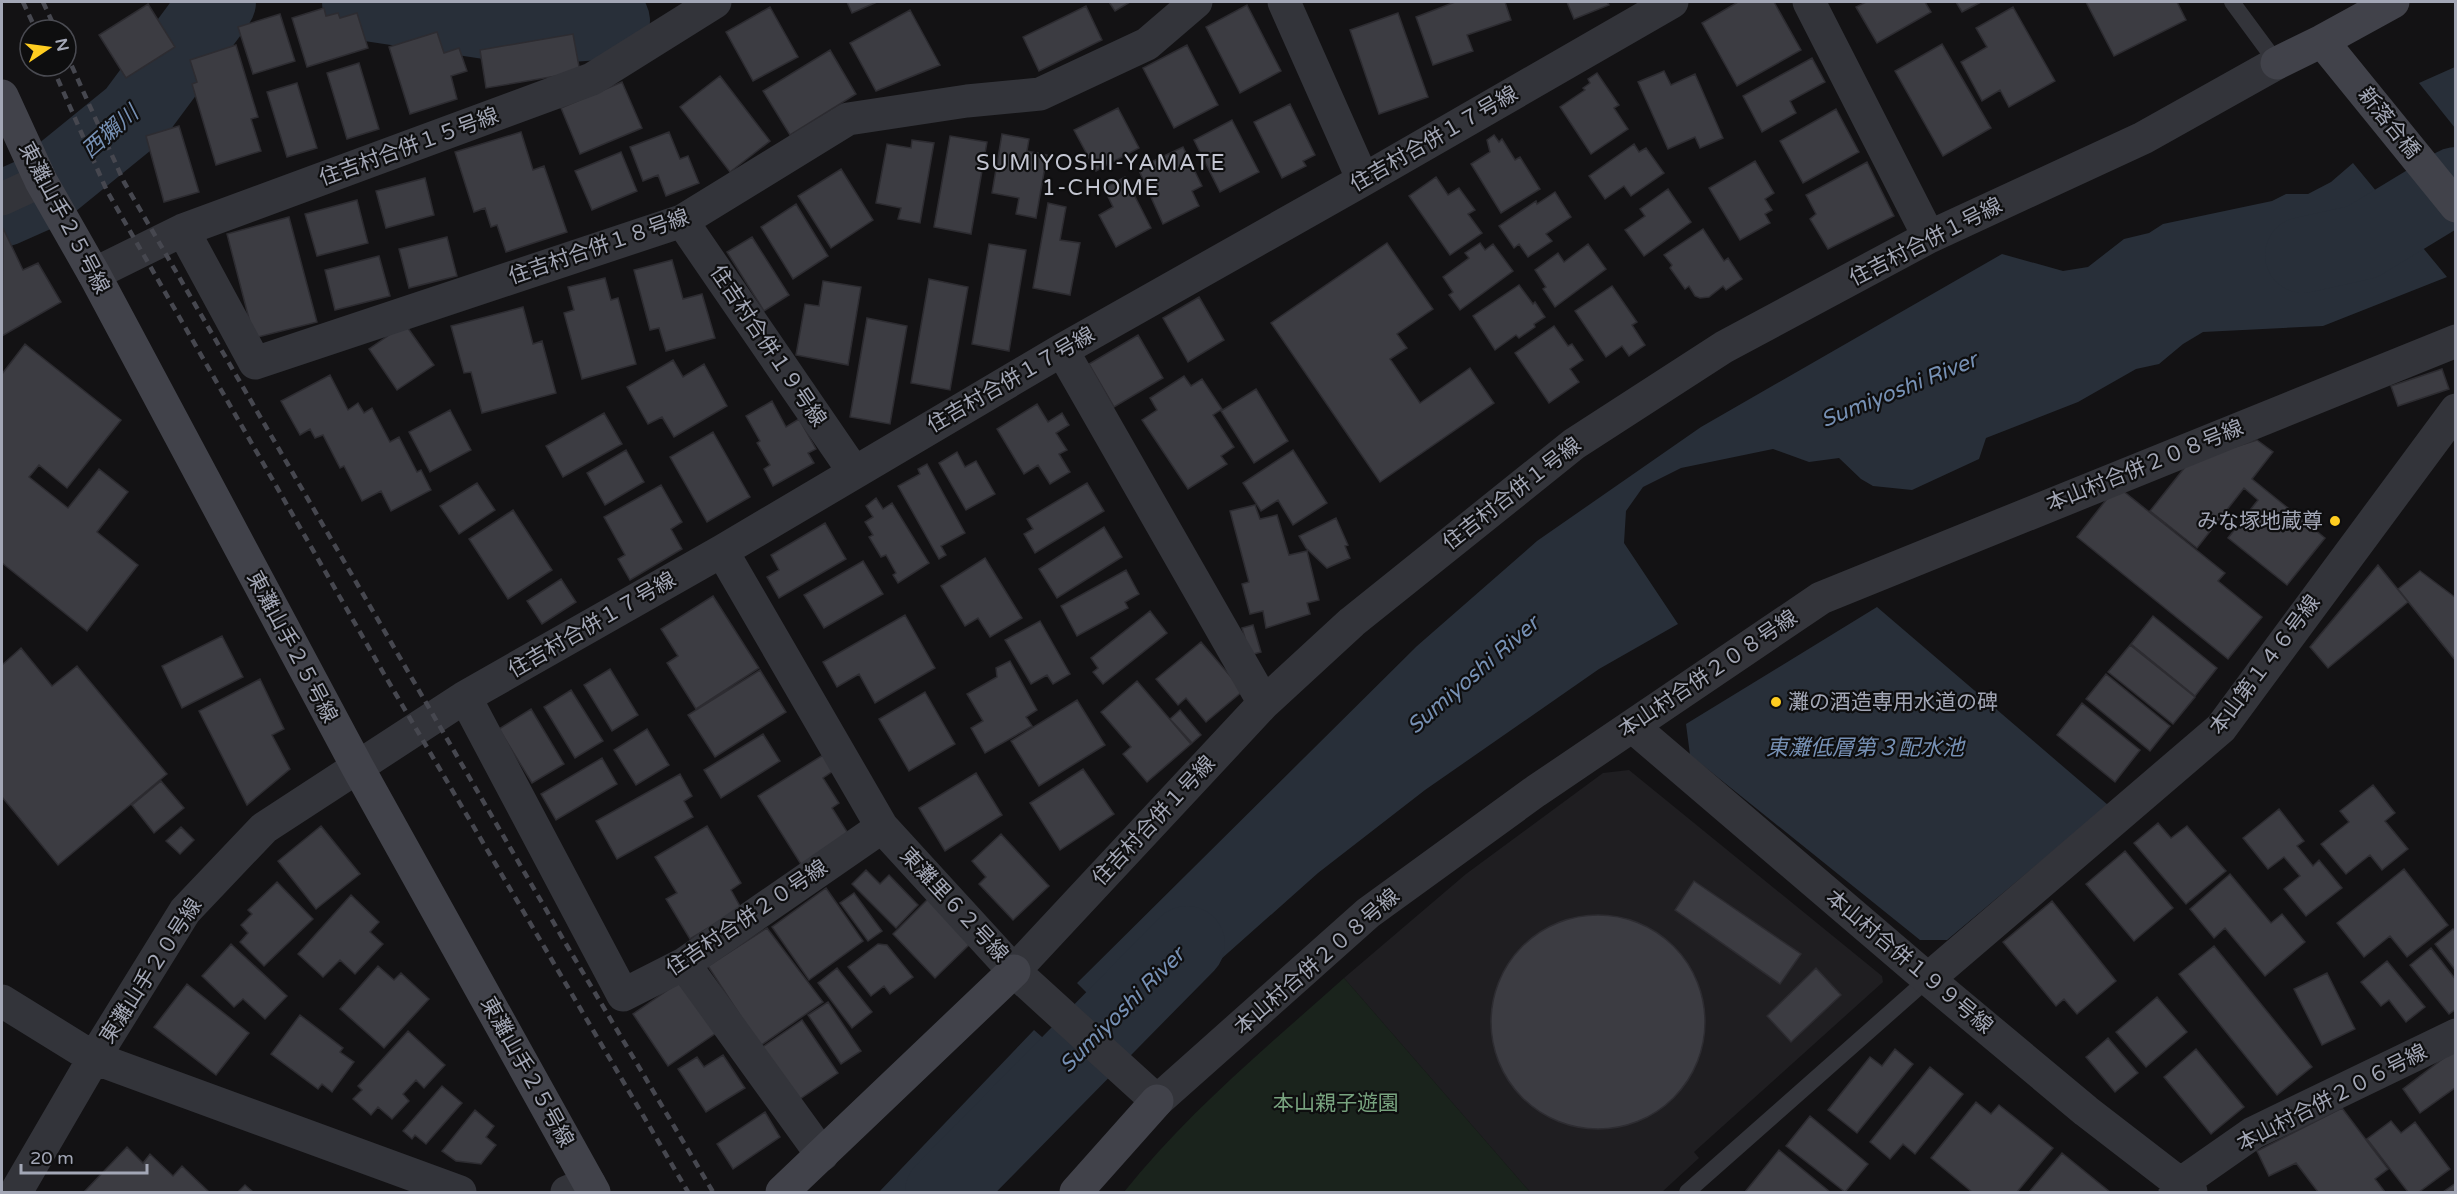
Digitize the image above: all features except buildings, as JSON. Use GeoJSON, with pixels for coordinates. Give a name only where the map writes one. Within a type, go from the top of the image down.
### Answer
{"type":"FeatureCollection","features":[{"type":"Feature","properties":{"kind":"street","name":"住吉村合併１５号線"},"geometry":{"type":"LineString","coordinates":[[94,274],[183,230],[592,79],[715,2]]}},
{"type":"Feature","properties":{"kind":"street","name":"住吉村合併１８号線"},"geometry":{"type":"LineString","coordinates":[[183,230],[255,363],[682,221],[849,119],[967,101],[1040,94],[1147,44],[1196,2]]}},
{"type":"Feature","properties":{"kind":"street"},"geometry":{"type":"LineString","coordinates":[[1284,2],[1363,180]]}},
{"type":"Feature","properties":{"kind":"street","name":"住吉村合併１７号線"},"geometry":{"type":"LineString","coordinates":[[358,768],[465,698],[722,551],[1062,350],[1672,2]]}},
{"type":"Feature","properties":{"kind":"street"},"geometry":{"type":"LineString","coordinates":[[1809,2],[1929,237]]}},
{"type":"Feature","properties":{"kind":"street","name":"住吉村合併１号線"},"geometry":{"type":"LineString","coordinates":[[782,1192],[1021,976],[1264,702],[1352,622],[1574,444],[1724,347],[1929,237],[2143,138],[2277,63],[2393,2]]}},
{"type":"Feature","properties":{"kind":"street","name":"新落合橋"},"geometry":{"type":"LineString","coordinates":[[2322,41],[2456,206]]}},
{"type":"Feature","properties":{"kind":"street","name":"東灘山手２５号線"},"geometry":{"type":"LineString","coordinates":[[2,96],[41,181],[94,274],[583,1189]]}},
{"type":"Feature","properties":{"kind":"street"},"geometry":{"type":"LineString","coordinates":[[2,199],[41,181]]}},
{"type":"Feature","properties":{"kind":"street","name":"住吉村合併１９号線"},"geometry":{"type":"LineString","coordinates":[[682,221],[854,472]]}},
{"type":"Feature","properties":{"kind":"street","name":"本山村合併２０８号線"},"geometry":{"type":"LineString","coordinates":[[1076,1192],[1149,1094],[1368,913],[1536,791],[1821,598],[2456,341]]}},
{"type":"Feature","properties":{"kind":"street"},"geometry":{"type":"LineString","coordinates":[[1062,350],[1264,702]]}},
{"type":"Feature","properties":{"kind":"street","name":"本山第１４６号線"},"geometry":{"type":"LineString","coordinates":[[1928,979],[2221,728],[2456,410]]}},
{"type":"Feature","properties":{"kind":"street"},"geometry":{"type":"LineString","coordinates":[[722,551],[882,827]]}},
{"type":"Feature","properties":{"kind":"street","name":"住吉村合併２０号線"},"geometry":{"type":"LineString","coordinates":[[465,698],[623,995],[684,964],[882,827]]}},
{"type":"Feature","properties":{"kind":"street","name":"本山村合併１９９号線"},"geometry":{"type":"LineString","coordinates":[[1632,726],[1928,979],[2182,1190]]}},
{"type":"Feature","properties":{"kind":"street","name":"東灘山手２０号線"},"geometry":{"type":"LineString","coordinates":[[16,1192],[94,1058],[185,911],[264,828],[358,768]]}},
{"type":"Feature","properties":{"kind":"street","name":"東灘里６２号線"},"geometry":{"type":"LineString","coordinates":[[882,827],[1021,976],[1149,1094]]}},
{"type":"Feature","properties":{"kind":"street"},"geometry":{"type":"LineString","coordinates":[[684,964],[822,1155]]}},
{"type":"Feature","properties":{"kind":"street"},"geometry":{"type":"LineString","coordinates":[[2,1001],[94,1058],[460,1192]]}},
{"type":"Feature","properties":{"kind":"street","name":"本山村合併２０６号線"},"geometry":{"type":"LineString","coordinates":[[2182,1190],[2253,1133],[2456,1035]]}},
{"type":"Feature","properties":{"kind":"lane"},"geometry":{"type":"LineString","coordinates":[[2232,2],[2277,63]]}},
{"type":"Feature","properties":{"kind":"lane"},"geometry":{"type":"LineString","coordinates":[[1687,1192],[1928,979]]}},
{"type":"Feature","properties":{"kind":"shaded area"},"geometry":{"type":"Polygon","coordinates":[[[1629,770],[1882,976],[1883,982],[1694,1152],[1699,1158],[1662,1192],[1530,1192],[1344,978],[1466,874],[1603,773],[1629,770]]]}},
{"type":"Feature","properties":{"kind":"green space","name":"本山親子遊園"},"geometry":{"type":"Polygon","coordinates":[[[1344,978],[1530,1192],[1124,1192],[1202,1107],[1344,978]]]}},
{"type":"Feature","properties":{"kind":"water"},"geometry":{"type":"Polygon","coordinates":[[[2455,67],[2455,128],[2419,83],[2455,67]]]}},
{"type":"Feature","properties":{"kind":"water"},"geometry":{"type":"Polygon","coordinates":[[[2353,163],[2447,277],[2323,326],[2203,332],[2183,344],[2159,364],[2136,369],[2078,402],[1986,438],[1979,459],[1912,490],[1873,486],[1861,479],[1839,458],[1809,462],[1773,449],[1681,468],[1643,487],[1626,511],[1624,543],[1678,624],[1599,669],[1425,790],[1318,873],[1184,992],[1137,1043],[1077,983],[1417,646],[1537,541],[1701,427],[2002,254],[2063,271],[2088,267],[2124,239],[2149,233],[2163,224],[2272,201],[2286,194],[2308,194],[2331,182],[2353,163]]]}},
{"type":"Feature","properties":{"kind":"water","name":"東灘低層第３配水池"},"geometry":{"type":"Polygon","coordinates":[[[1877,607],[2108,805],[1947,940],[1920,940],[1690,755],[1686,724],[1877,607]]]}},
{"type":"Feature","properties":{"kind":"water"},"geometry":{"type":"Polygon","coordinates":[[[1034,1030],[1097,1085],[994,1192],[879,1192],[1034,1030]]]}},
{"type":"Feature","properties":{"kind":"waterway","name":"西獺川"},"geometry":{"type":"LineString","coordinates":[[2,209],[38,193],[134,115],[218,2]]}},
{"type":"Feature","properties":{"kind":"waterway","name":"西獺川"},"geometry":{"type":"LineString","coordinates":[[360,2],[526,27],[612,21]]}},
{"type":"Feature","properties":{"kind":"waterway","name":"Sumiyoshi River"},"geometry":{"type":"LineString","coordinates":[[2303,255],[2362,242],[2456,185]]}},
{"type":"Feature","properties":{"kind":"waterway","name":"Sumiyoshi River"},"geometry":{"type":"LineString","coordinates":[[943,1192],[1187,944]]}},
{"type":"Feature","properties":{"kind":"railway"},"geometry":{"type":"LineString","coordinates":[[23,2],[30,18]]}},
{"type":"Feature","properties":{"kind":"railway"},"geometry":{"type":"LineString","coordinates":[[43,2],[50,18]]}},
{"type":"Feature","properties":{"kind":"railway"},"geometry":{"type":"LineString","coordinates":[[57,78],[107,191],[384,674],[688,1192]]}},
{"type":"Feature","properties":{"kind":"railway"},"geometry":{"type":"LineString","coordinates":[[77,78],[124,182],[566,944],[713,1192]]}},
{"type":"Feature","properties":{"kind":"place","name":"みな塚地蔵尊"},"geometry":{"type":"Point","coordinates":[2335,521]}},
{"type":"Feature","properties":{"kind":"place","name":"灘の酒造専用水道の碑"},"geometry":{"type":"Point","coordinates":[1776,702]}},
{"type":"Feature","properties":{"kind":"district","name":"SUMIYOSHI-YAMATE 1-CHOME"},"geometry":{"type":"Point","coordinates":[1101,176]}}]}
